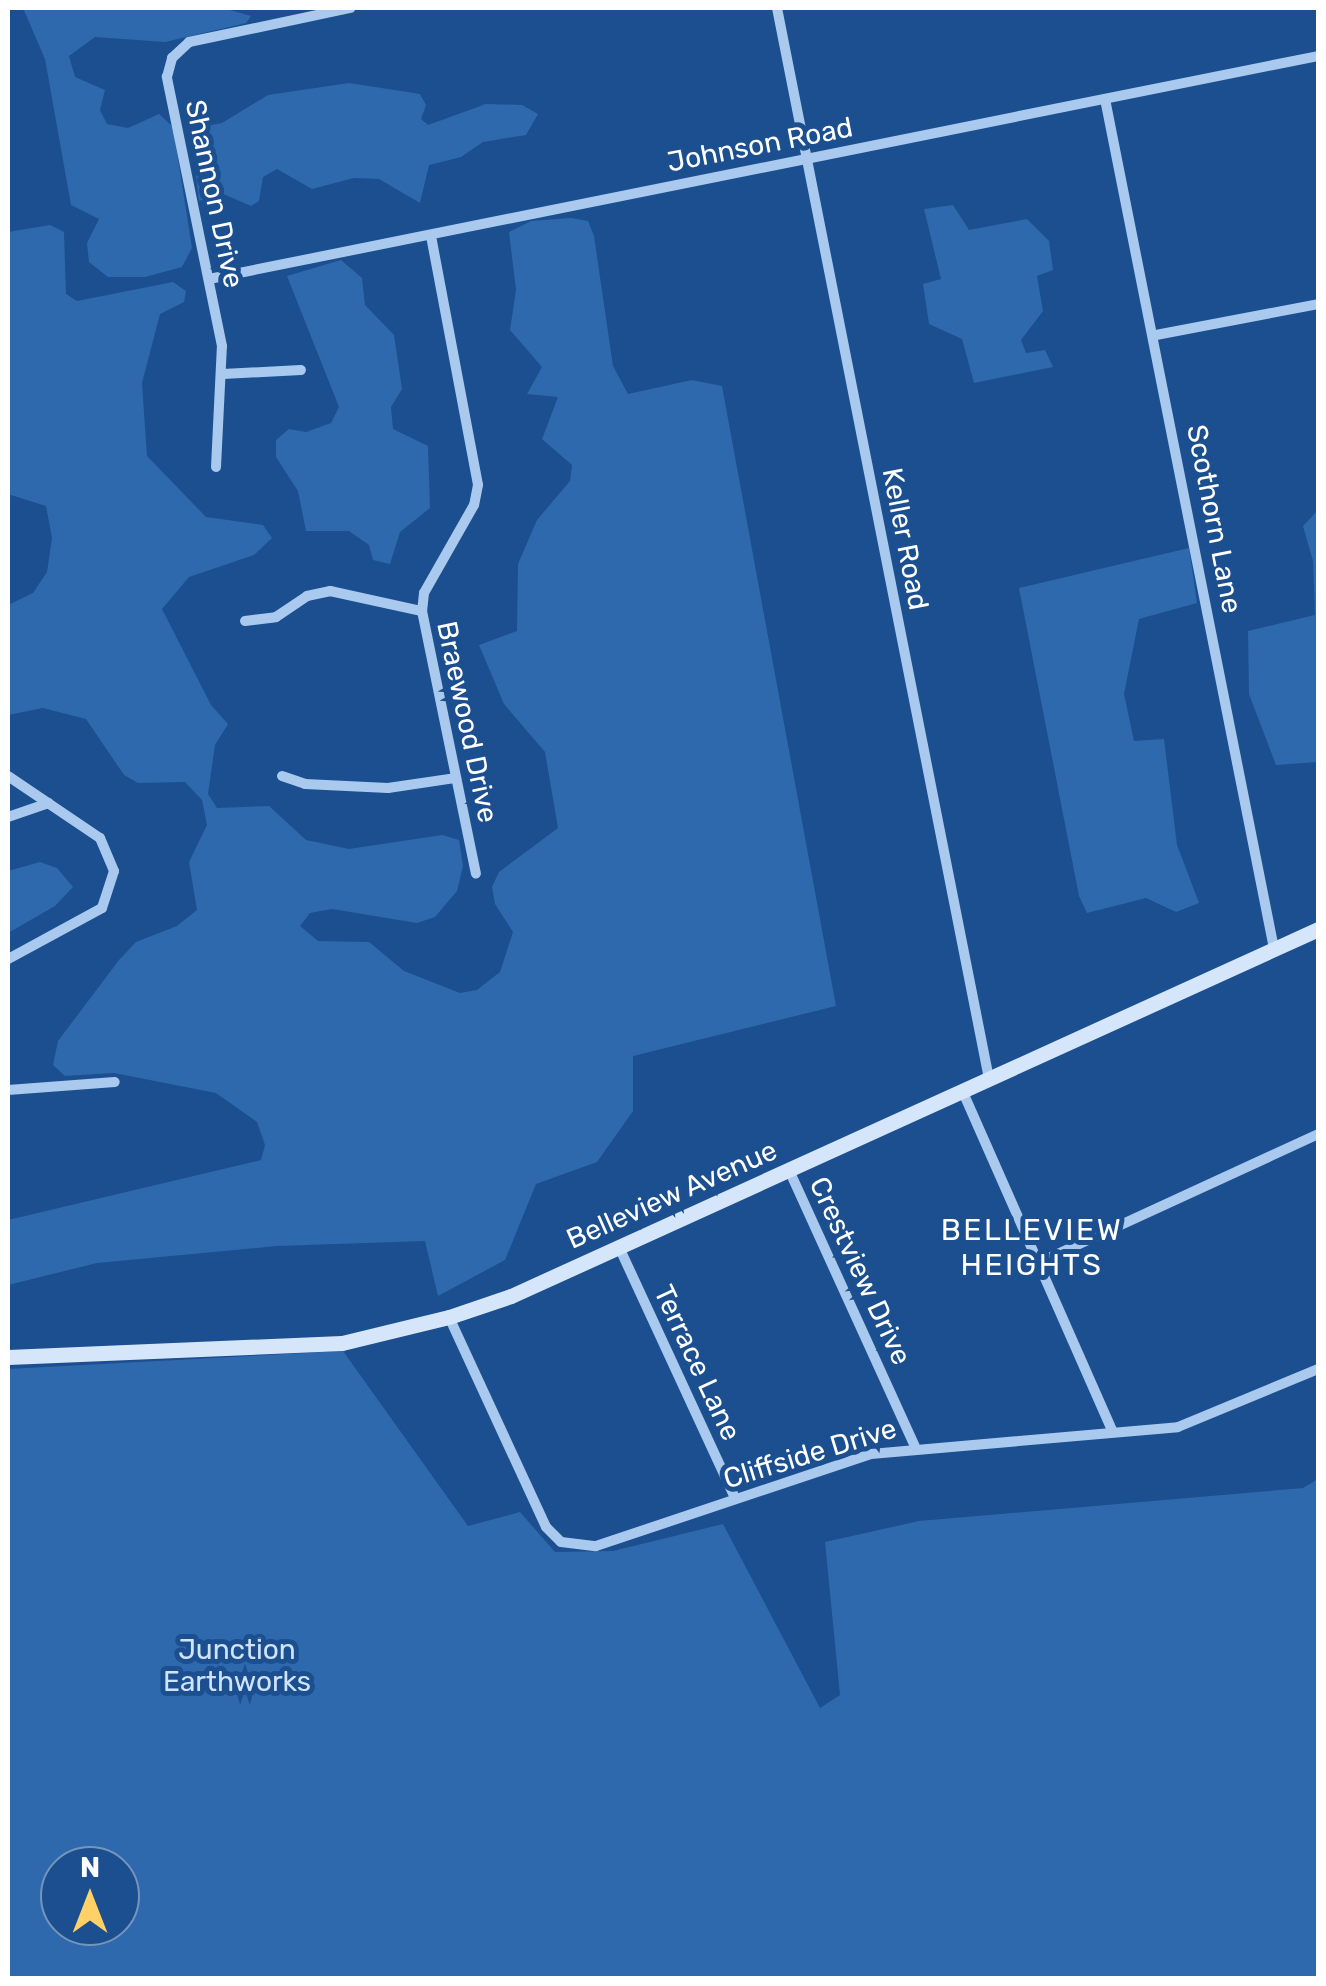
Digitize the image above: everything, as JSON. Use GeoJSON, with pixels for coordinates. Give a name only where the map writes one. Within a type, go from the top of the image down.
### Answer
{"type":"FeatureCollection","features":[{"type":"Feature","properties":{"kind":"street","name":"Shannon Drive"},"geometry":{"type":"LineString","coordinates":[[216,467],[223,374],[209,279],[167,77],[172,58],[189,42],[350,8]]}},
{"type":"Feature","properties":{"kind":"street","name":"Keller Road"},"geometry":{"type":"LineString","coordinates":[[777,8],[989,1079]]}},
{"type":"Feature","properties":{"kind":"street","name":"Johnson Road"},"geometry":{"type":"LineString","coordinates":[[209,279],[1318,56]]}},
{"type":"Feature","properties":{"kind":"street","name":"Scothorn Lane"},"geometry":{"type":"LineString","coordinates":[[1105,99],[1156,335],[1274,949]]}},
{"type":"Feature","properties":{"kind":"street","name":"Braewood Drive"},"geometry":{"type":"LineString","coordinates":[[431,236],[478,486],[474,505],[424,593],[422,612],[476,874]]}},
{"type":"Feature","properties":{"kind":"street"},"geometry":{"type":"LineString","coordinates":[[1156,335],[1318,304]]}},
{"type":"Feature","properties":{"kind":"street"},"geometry":{"type":"LineString","coordinates":[[223,374],[301,370]]}},
{"type":"Feature","properties":{"kind":"street"},"geometry":{"type":"LineString","coordinates":[[246,620],[276,617],[307,596],[330,591],[422,612]]}},
{"type":"Feature","properties":{"kind":"street"},"geometry":{"type":"LineString","coordinates":[[8,776],[107,847],[112,890],[94,914],[8,958]]}},
{"type":"Feature","properties":{"kind":"street"},"geometry":{"type":"LineString","coordinates":[[282,776],[306,784],[388,788],[456,778]]}},
{"type":"Feature","properties":{"kind":"street"},"geometry":{"type":"LineString","coordinates":[[8,817],[49,803]]}},
{"type":"Feature","properties":{"kind":"street","name":"Belleview Avenue"},"geometry":{"type":"LineString","coordinates":[[8,1357],[342,1343],[449,1317],[619,1247],[1318,929]]}},
{"type":"Feature","properties":{"kind":"street"},"geometry":{"type":"LineString","coordinates":[[8,1090],[115,1082]]}},
{"type":"Feature","properties":{"kind":"street"},"geometry":{"type":"LineString","coordinates":[[962,1090],[1112,1430]]}},
{"type":"Feature","properties":{"kind":"street"},"geometry":{"type":"LineString","coordinates":[[1038,1263],[1318,1134]]}},
{"type":"Feature","properties":{"kind":"street","name":"Crestview Drive"},"geometry":{"type":"LineString","coordinates":[[789,1170],[915,1446]]}},
{"type":"Feature","properties":{"kind":"street","name":"Terrace Lane"},"geometry":{"type":"LineString","coordinates":[[619,1247],[736,1498]]}},
{"type":"Feature","properties":{"kind":"street","name":"Cliffside Drive"},"geometry":{"type":"LineString","coordinates":[[449,1317],[532,1502],[562,1542],[626,1540],[736,1498],[915,1446],[1198,1422],[1318,1369]]}},
{"type":"Feature","properties":{"kind":"green space"},"geometry":{"type":"Polygon","coordinates":[[[23,8],[223,8],[251,16],[246,23],[165,42],[95,37],[69,56],[75,77],[105,90],[100,110],[107,124],[128,128],[159,114],[173,127],[192,248],[182,267],[145,277],[108,277],[89,262],[87,243],[99,219],[71,205],[45,59],[23,8]]]}},
{"type":"Feature","properties":{"kind":"green space"},"geometry":{"type":"Polygon","coordinates":[[[349,83],[420,94],[426,105],[421,119],[428,125],[486,104],[522,105],[538,114],[526,135],[483,142],[461,157],[429,165],[420,203],[379,179],[354,178],[312,189],[277,169],[263,177],[259,201],[251,206],[221,193],[199,201],[191,134],[196,128],[222,123],[268,95],[349,83]]]}},
{"type":"Feature","properties":{"kind":"green space"},"geometry":{"type":"Polygon","coordinates":[[[953,205],[969,230],[1027,219],[1049,241],[1053,270],[1037,276],[1043,311],[1021,340],[1026,353],[1045,350],[1053,367],[974,383],[962,339],[929,324],[923,284],[941,279],[924,209],[953,205]]]}},
{"type":"Feature","properties":{"kind":"green space"},"geometry":{"type":"Polygon","coordinates":[[[531,221],[588,221],[594,236],[613,366],[628,394],[692,380],[722,386],[836,1006],[633,1056],[633,1111],[597,1162],[536,1184],[505,1260],[438,1296],[425,1241],[277,1246],[97,1263],[8,1285],[8,1220],[261,1160],[265,1145],[257,1122],[216,1093],[114,1073],[65,1076],[53,1065],[58,1041],[119,960],[136,942],[177,926],[197,910],[189,862],[207,825],[202,800],[185,782],[138,783],[124,775],[86,719],[43,708],[8,715],[8,605],[33,593],[47,572],[52,538],[46,506],[8,494],[8,232],[50,225],[64,232],[66,294],[77,301],[173,282],[186,291],[184,302],[160,314],[142,383],[147,456],[206,517],[263,525],[272,538],[254,555],[189,577],[162,609],[211,705],[228,724],[215,745],[208,794],[217,808],[269,806],[306,840],[349,849],[442,835],[459,840],[463,866],[457,891],[435,917],[417,923],[332,909],[310,913],[300,926],[318,941],[369,942],[404,971],[460,993],[477,990],[500,972],[513,932],[495,904],[492,887],[499,872],[558,828],[545,752],[504,704],[479,645],[517,631],[518,564],[537,520],[570,481],[572,465],[542,439],[558,397],[527,394],[542,367],[510,330],[516,290],[509,232],[531,221]]]}},
{"type":"Feature","properties":{"kind":"green space"},"geometry":{"type":"Polygon","coordinates":[[[341,260],[362,278],[365,305],[394,335],[402,389],[391,407],[393,429],[428,446],[430,508],[400,532],[390,564],[373,560],[369,545],[349,531],[306,531],[298,491],[276,457],[276,440],[289,429],[306,432],[331,423],[339,407],[287,276],[341,260]]]}},
{"type":"Feature","properties":{"kind":"green space"},"geometry":{"type":"Polygon","coordinates":[[[1318,510],[1318,762],[1276,765],[1249,694],[1248,631],[1315,615],[1313,561],[1303,526],[1318,510]]]}},
{"type":"Feature","properties":{"kind":"green space"},"geometry":{"type":"Polygon","coordinates":[[[1189,548],[1197,603],[1139,619],[1124,694],[1134,741],[1164,739],[1177,845],[1199,903],[1176,912],[1146,898],[1087,913],[1079,896],[1019,588],[1189,548]]]}},
{"type":"Feature","properties":{"kind":"green space"},"geometry":{"type":"Polygon","coordinates":[[[40,862],[57,868],[73,887],[55,906],[8,933],[8,871],[40,862]]]}},
{"type":"Feature","properties":{"kind":"green space","name":"Junction Earthworks"},"geometry":{"type":"Polygon","coordinates":[[[343,1351],[468,1526],[520,1512],[555,1552],[613,1551],[723,1524],[820,1708],[840,1695],[825,1542],[919,1521],[1303,1488],[1318,1479],[1318,1978],[8,1978],[8,1369],[343,1351]]]}},
{"type":"Feature","properties":{"kind":"district","name":"BELLEVIEW HEIGHTS"},"geometry":{"type":"Point","coordinates":[1032,1247]}}]}
